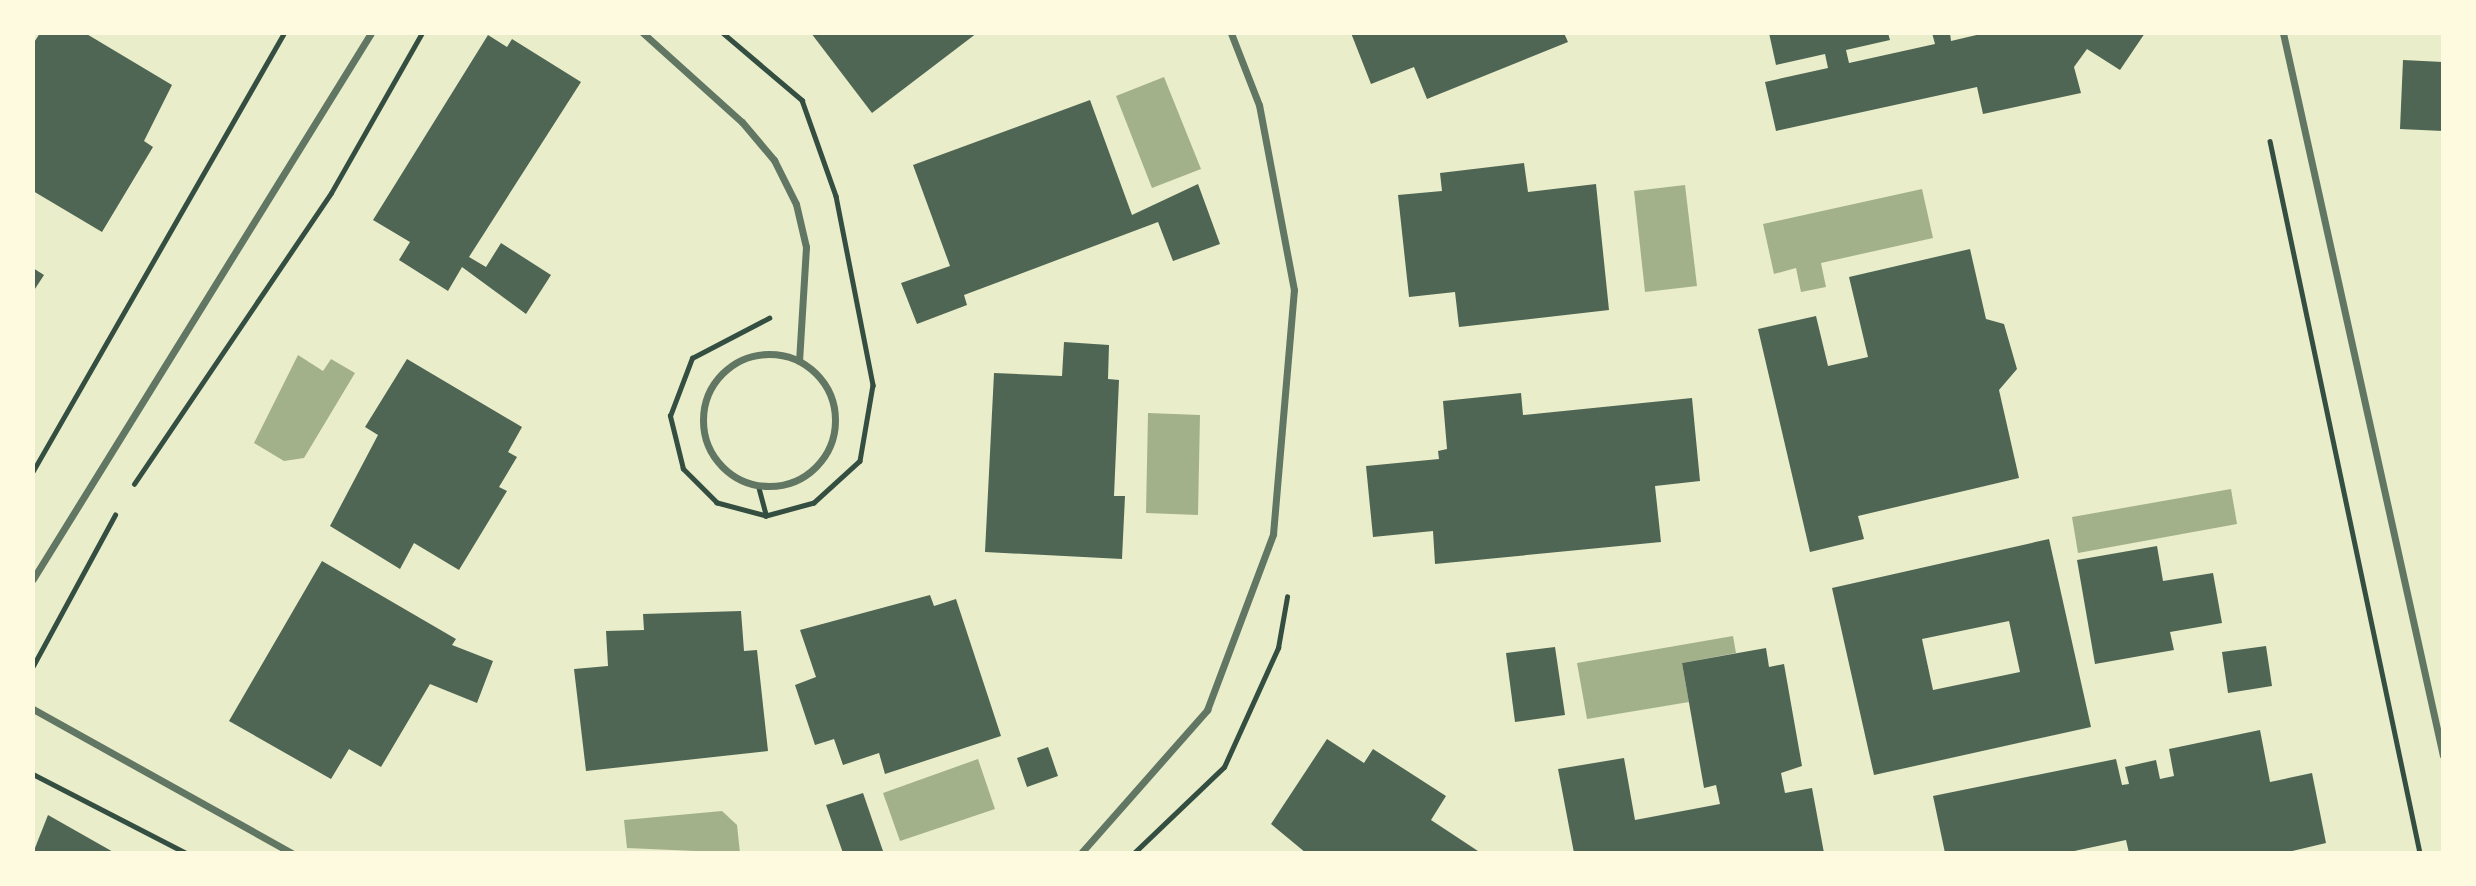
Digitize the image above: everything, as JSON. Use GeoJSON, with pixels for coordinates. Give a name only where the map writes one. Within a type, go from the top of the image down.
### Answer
{"type":"FeatureCollection","features":[{"type":"Feature","properties":{"kind":"street"},"geometry":{"type":"LineString","coordinates":[[33,579],[371,33]]}},
{"type":"Feature","properties":{"kind":"street"},"geometry":{"type":"LineString","coordinates":[[643,33],[742,122],[780,170],[806,247],[799,361],[829,390],[835,410],[829,451],[816,468],[779,487],[736,479],[706,444],[705,400],[716,380],[754,355],[799,361]]}},
{"type":"Feature","properties":{"kind":"street"},"geometry":{"type":"LineString","coordinates":[[1081,853],[1207,710],[1273,534],[1294,290],[1259,105],[1231,33]]}},
{"type":"Feature","properties":{"kind":"street"},"geometry":{"type":"LineString","coordinates":[[2283,33],[2443,756]]}},
{"type":"Feature","properties":{"kind":"street"},"geometry":{"type":"LineString","coordinates":[[33,709],[292,853]]}},
{"type":"Feature","properties":{"kind":"path"},"geometry":{"type":"LineString","coordinates":[[33,471],[285,33]]}},
{"type":"Feature","properties":{"kind":"path"},"geometry":{"type":"LineString","coordinates":[[130,491],[331,193],[422,33]]}},
{"type":"Feature","properties":{"kind":"path"},"geometry":{"type":"LineString","coordinates":[[2267,126],[2420,853]]}},
{"type":"Feature","properties":{"kind":"path"},"geometry":{"type":"LineString","coordinates":[[766,516],[717,503],[683,469],[670,416],[692,358],[769,318]]}},
{"type":"Feature","properties":{"kind":"path"},"geometry":{"type":"LineString","coordinates":[[33,666],[122,502]]}},
{"type":"Feature","properties":{"kind":"path"},"geometry":{"type":"LineString","coordinates":[[33,775],[187,853]]}},
{"type":"Feature","properties":{"kind":"shaded area"},"geometry":{"type":"Polygon","coordinates":[[[1164,77],[1201,169],[1152,188],[1116,96],[1164,77]]]}},
{"type":"Feature","properties":{"kind":"shaded area"},"geometry":{"type":"Polygon","coordinates":[[[1685,185],[1697,286],[1645,292],[1634,191],[1685,185]]]}},
{"type":"Feature","properties":{"kind":"shaded area"},"geometry":{"type":"Polygon","coordinates":[[[1922,189],[1933,238],[1821,263],[1826,287],[1801,292],[1796,268],[1774,274],[1763,224],[1922,189]]]}},
{"type":"Feature","properties":{"kind":"shaded area"},"geometry":{"type":"Polygon","coordinates":[[[298,355],[323,371],[331,359],[355,373],[304,458],[284,461],[254,443],[298,355]]]}},
{"type":"Feature","properties":{"kind":"shaded area"},"geometry":{"type":"Polygon","coordinates":[[[1148,413],[1200,415],[1198,515],[1146,513],[1148,413]]]}},
{"type":"Feature","properties":{"kind":"shaded area"},"geometry":{"type":"Polygon","coordinates":[[[2231,489],[2237,524],[2078,553],[2072,517],[2231,489]]]}},
{"type":"Feature","properties":{"kind":"shaded area"},"geometry":{"type":"Polygon","coordinates":[[[1733,636],[1736,653],[1682,663],[1689,702],[1587,719],[1577,663],[1733,636]]]}},
{"type":"Feature","properties":{"kind":"shaded area"},"geometry":{"type":"Polygon","coordinates":[[[978,759],[995,809],[900,841],[883,793],[978,759]]]}},
{"type":"Feature","properties":{"kind":"shaded area"},"geometry":{"type":"Polygon","coordinates":[[[722,811],[737,825],[740,853],[627,848],[624,820],[722,811]]]}},
{"type":"Feature","properties":{"kind":"building"},"geometry":{"type":"Polygon","coordinates":[[[40,33],[85,33],[172,85],[144,141],[153,147],[102,232],[33,191],[33,44],[40,33]]]}},
{"type":"Feature","properties":{"kind":"building"},"geometry":{"type":"Polygon","coordinates":[[[811,33],[977,33],[872,113],[811,33]]]}},
{"type":"Feature","properties":{"kind":"building"},"geometry":{"type":"Polygon","coordinates":[[[1351,33],[1564,33],[1568,42],[1427,99],[1414,67],[1371,84],[1351,33]]]}},
{"type":"Feature","properties":{"kind":"building"},"geometry":{"type":"Polygon","coordinates":[[[1769,33],[1888,33],[1890,40],[1846,50],[1849,63],[1935,44],[1932,33],[1950,33],[1951,41],[1985,33],[2145,33],[2120,70],[2087,49],[2074,67],[2081,93],[1983,114],[1977,87],[1776,131],[1765,82],[1828,68],[1825,54],[1776,65],[1769,33]]]}},
{"type":"Feature","properties":{"kind":"building"},"geometry":{"type":"Polygon","coordinates":[[[488,35],[507,47],[512,39],[581,82],[469,257],[486,267],[501,243],[551,275],[526,314],[462,267],[448,291],[399,260],[410,242],[373,220],[488,35]]]}},
{"type":"Feature","properties":{"kind":"building"},"geometry":{"type":"Polygon","coordinates":[[[2403,60],[2443,62],[2443,131],[2400,129],[2403,60]]]}},
{"type":"Feature","properties":{"kind":"building"},"geometry":{"type":"Polygon","coordinates":[[[1090,100],[1132,215],[1198,184],[1220,244],[1173,261],[1158,222],[964,295],[967,305],[917,324],[901,283],[950,266],[913,165],[1090,100]]]}},
{"type":"Feature","properties":{"kind":"building"},"geometry":{"type":"Polygon","coordinates":[[[1524,163],[1528,192],[1596,184],[1609,310],[1459,327],[1455,292],[1409,297],[1398,195],[1442,191],[1440,173],[1524,163]]]}},
{"type":"Feature","properties":{"kind":"building"},"geometry":{"type":"Polygon","coordinates":[[[1970,249],[1986,319],[2004,324],[2017,369],[1999,390],[2019,478],[1858,516],[1864,539],[1810,552],[1758,329],[1816,316],[1828,366],[1868,357],[1849,277],[1970,249]]]}},
{"type":"Feature","properties":{"kind":"building"},"geometry":{"type":"Polygon","coordinates":[[[33,268],[44,275],[33,292],[33,268]]]}},
{"type":"Feature","properties":{"kind":"building"},"geometry":{"type":"Polygon","coordinates":[[[1064,342],[1109,345],[1108,379],[1119,380],[1114,496],[1125,496],[1122,559],[985,552],[994,373],[1062,376],[1064,342]]]}},
{"type":"Feature","properties":{"kind":"building"},"geometry":{"type":"Polygon","coordinates":[[[407,359],[522,427],[508,452],[517,457],[499,487],[507,491],[459,570],[414,543],[400,569],[330,526],[378,435],[365,427],[407,359]]]}},
{"type":"Feature","properties":{"kind":"building"},"geometry":{"type":"Polygon","coordinates":[[[1521,393],[1523,415],[1692,398],[1700,481],[1655,486],[1661,542],[1435,564],[1433,531],[1373,537],[1366,466],[1439,459],[1438,451],[1447,449],[1443,401],[1521,393]]]}},
{"type":"Feature","properties":{"kind":"building"},"geometry":{"type":"Polygon","coordinates":[[[2049,539],[2091,727],[1874,775],[1832,588],[2049,539]],[[2009,621],[1922,639],[1933,690],[2020,672],[2009,621]]]}},
{"type":"Feature","properties":{"kind":"building"},"geometry":{"type":"Polygon","coordinates":[[[2157,546],[2163,581],[2213,573],[2222,623],[2170,632],[2174,650],[2095,664],[2077,560],[2157,546]]]}},
{"type":"Feature","properties":{"kind":"building"},"geometry":{"type":"Polygon","coordinates":[[[322,561],[456,639],[452,645],[493,661],[477,703],[430,684],[381,767],[349,749],[331,779],[229,721],[322,561]]]}},
{"type":"Feature","properties":{"kind":"building"},"geometry":{"type":"Polygon","coordinates":[[[930,595],[934,606],[956,599],[1001,736],[885,774],[879,753],[843,765],[834,739],[815,745],[795,685],[816,677],[800,630],[930,595]]]}},
{"type":"Feature","properties":{"kind":"building"},"geometry":{"type":"Polygon","coordinates":[[[741,611],[744,651],[757,650],[768,751],[586,771],[574,669],[608,666],[606,631],[644,630],[643,614],[741,611]]]}},
{"type":"Feature","properties":{"kind":"building"},"geometry":{"type":"Polygon","coordinates":[[[2266,646],[2272,686],[2228,693],[2222,652],[2266,646]]]}},
{"type":"Feature","properties":{"kind":"building"},"geometry":{"type":"Polygon","coordinates":[[[1555,647],[1565,715],[1515,722],[1506,653],[1555,647]]]}},
{"type":"Feature","properties":{"kind":"building"},"geometry":{"type":"Polygon","coordinates":[[[1766,648],[1769,667],[1784,664],[1802,766],[1781,773],[1785,793],[1812,788],[1824,853],[1574,853],[1558,769],[1624,758],[1635,820],[1720,804],[1716,785],[1704,788],[1682,663],[1766,648]]]}},
{"type":"Feature","properties":{"kind":"building"},"geometry":{"type":"Polygon","coordinates":[[[2260,730],[2270,782],[2312,773],[2326,843],[2284,853],[2129,853],[2126,840],[2065,853],[1945,853],[1933,796],[2116,759],[2122,785],[2129,784],[2125,767],[2156,760],[2160,779],[2174,776],[2169,749],[2260,730]]]}},
{"type":"Feature","properties":{"kind":"building"},"geometry":{"type":"Polygon","coordinates":[[[1327,739],[1364,763],[1373,749],[1446,796],[1431,820],[1481,853],[1306,853],[1271,824],[1327,739]]]}},
{"type":"Feature","properties":{"kind":"building"},"geometry":{"type":"Polygon","coordinates":[[[1048,747],[1058,776],[1027,787],[1017,758],[1048,747]]]}},
{"type":"Feature","properties":{"kind":"building"},"geometry":{"type":"Polygon","coordinates":[[[863,793],[883,851],[843,853],[826,805],[863,793]]]}},
{"type":"Feature","properties":{"kind":"building"},"geometry":{"type":"Polygon","coordinates":[[[48,815],[115,853],[33,853],[48,815]]]}}]}
